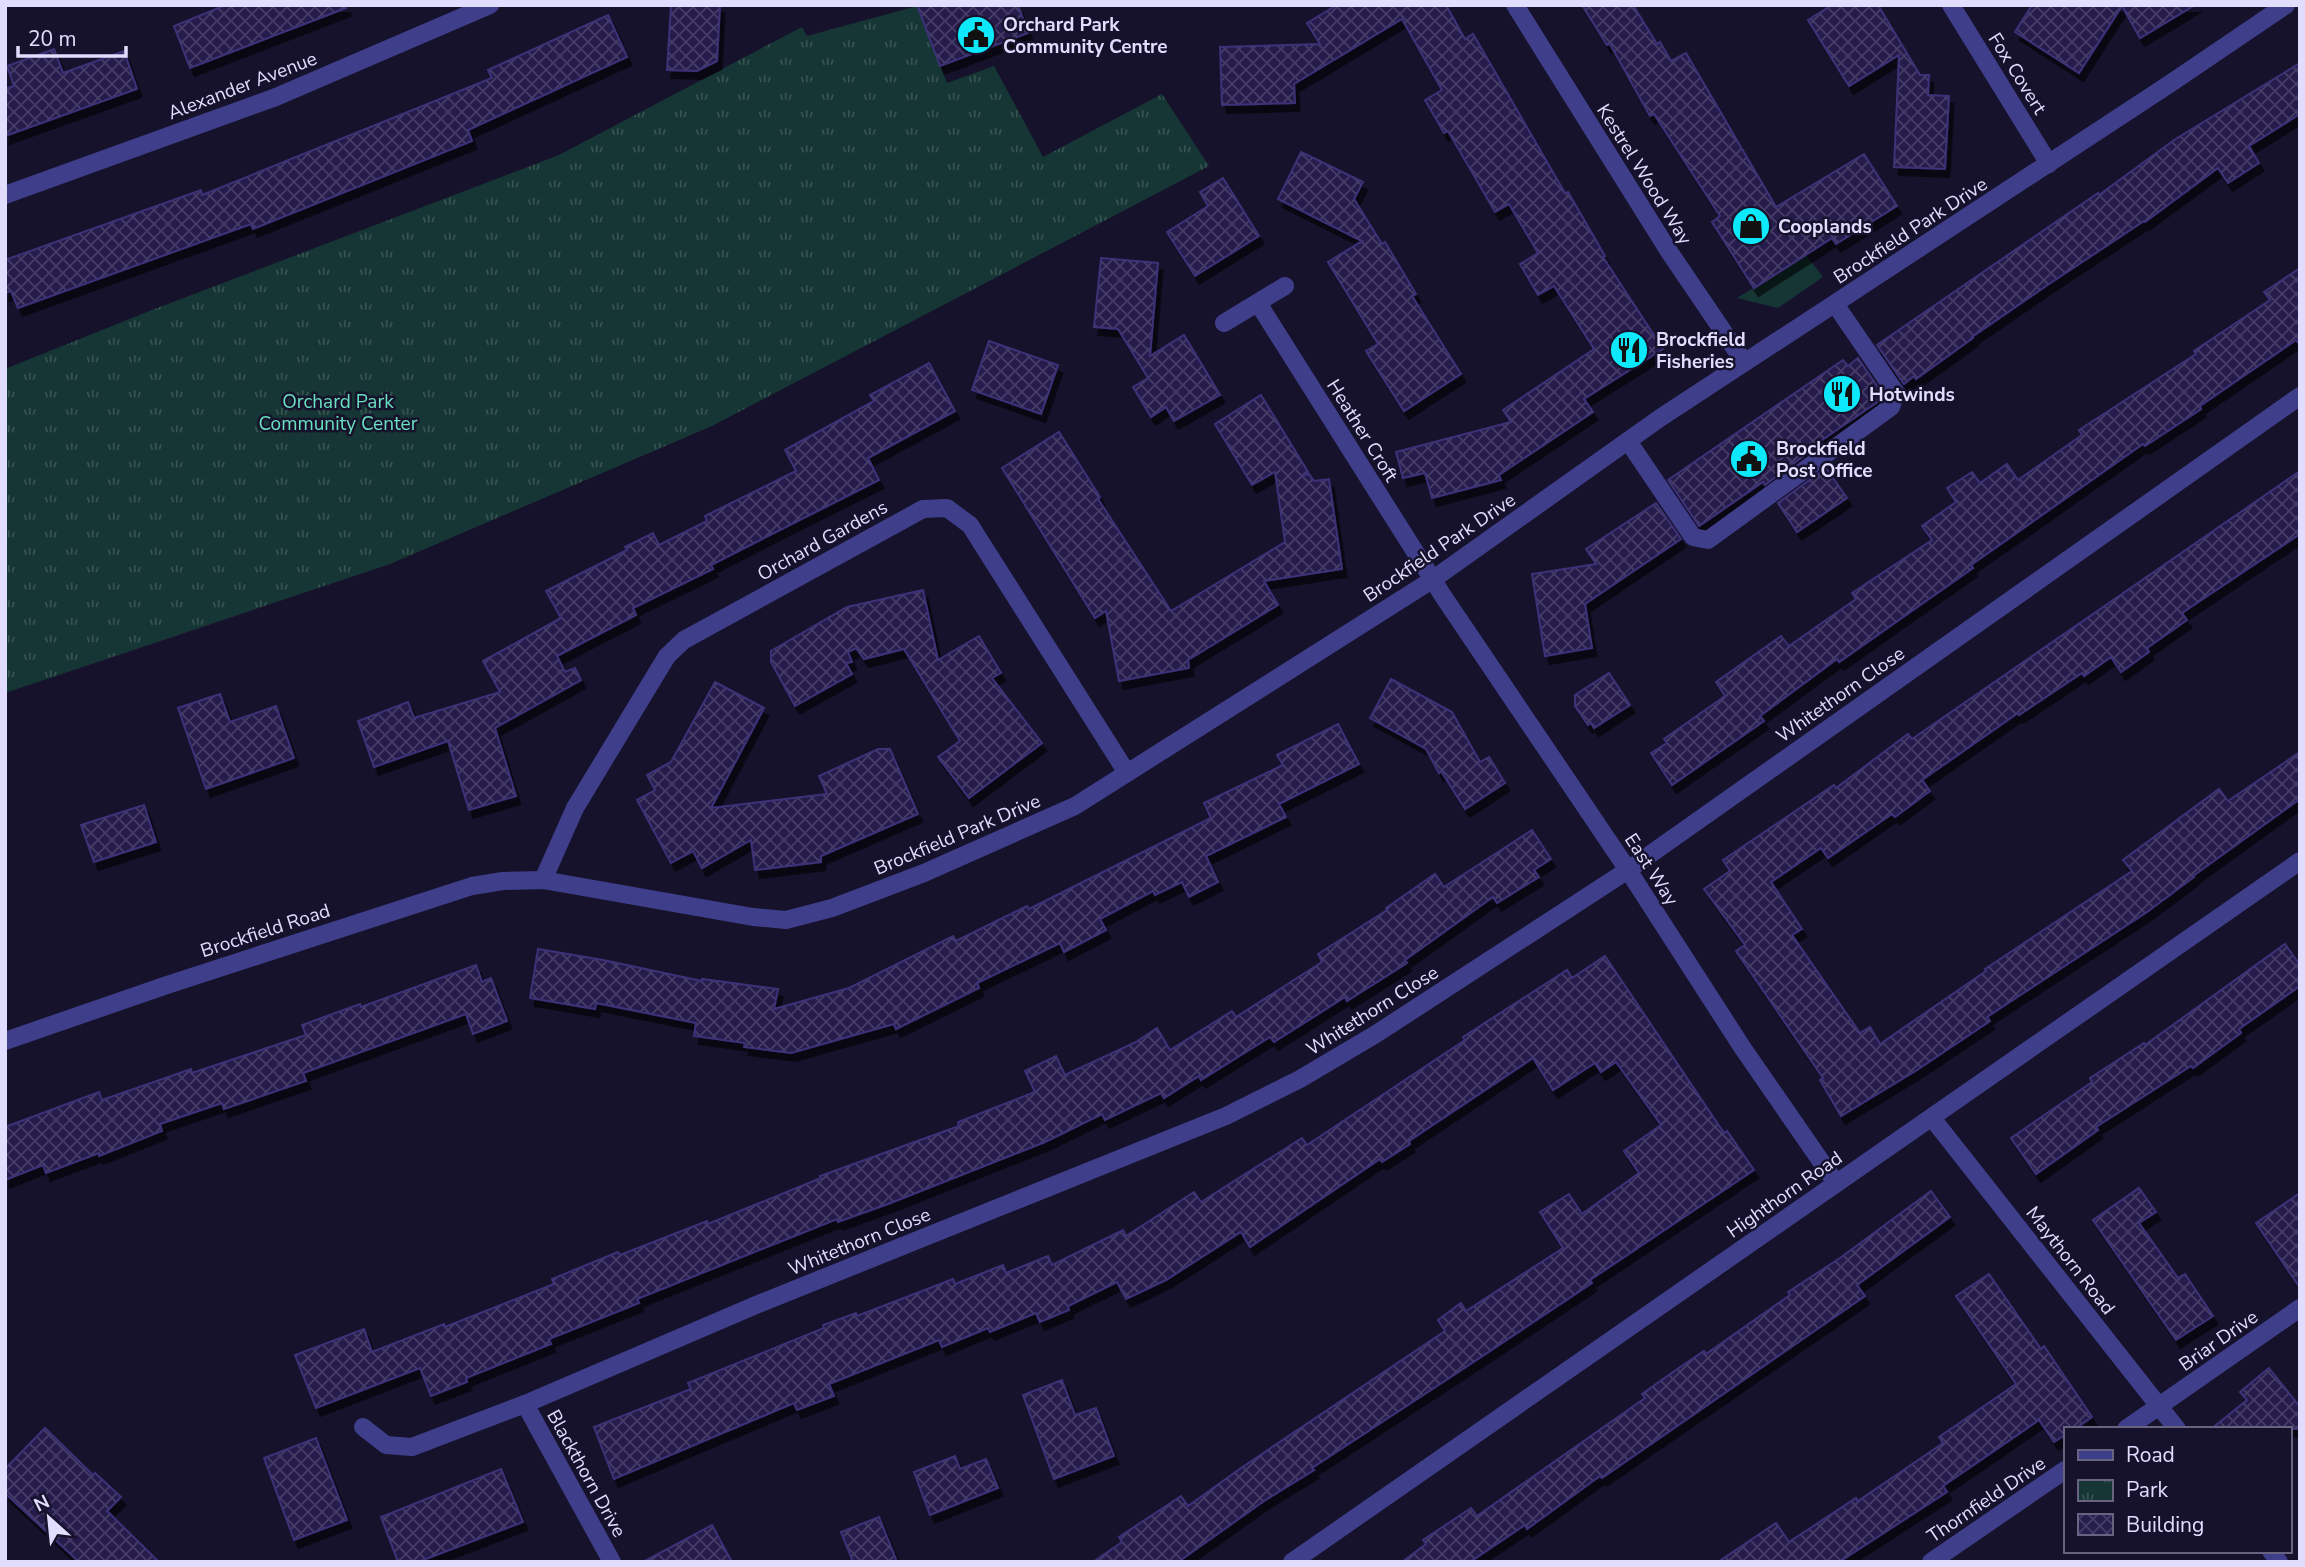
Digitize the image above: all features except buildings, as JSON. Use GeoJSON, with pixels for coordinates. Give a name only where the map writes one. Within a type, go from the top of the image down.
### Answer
{"type":"FeatureCollection","features":[{"type":"Feature","properties":{"kind":"street","name":"Alexander Avenue"},"geometry":{"type":"LineString","coordinates":[[5,195],[276,97],[491,5]]}},
{"type":"Feature","properties":{"kind":"street","name":"Kestrel Wood Way"},"geometry":{"type":"LineString","coordinates":[[1515,5],[1664,243],[1744,362]]}},
{"type":"Feature","properties":{"kind":"street","name":"Fox Covert"},"geometry":{"type":"LineString","coordinates":[[1951,5],[2049,164]]}},
{"type":"Feature","properties":{"kind":"street","name":"Brockfield Park Drive"},"geometry":{"type":"LineString","coordinates":[[543,880],[753,917],[786,920],[832,908],[954,860],[1075,806],[1432,579],[1744,362],[2049,164],[2286,5]]}},
{"type":"Feature","properties":{"kind":"street"},"geometry":{"type":"LineString","coordinates":[[1224,323],[1285,286]]}},
{"type":"Feature","properties":{"kind":"street","name":"Heather Croft"},"geometry":{"type":"LineString","coordinates":[[1258,303],[1432,579]]}},
{"type":"Feature","properties":{"kind":"street"},"geometry":{"type":"LineString","coordinates":[[1628,441],[1693,537],[1707,540],[1891,407],[1896,393],[1835,304]]}},
{"type":"Feature","properties":{"kind":"street","name":"Whitethorn Close"},"geometry":{"type":"LineString","coordinates":[[363,1427],[386,1445],[412,1447],[526,1405],[756,1305],[1226,1116],[1300,1079],[1376,1034],[1628,870],[2300,396]]}},
{"type":"Feature","properties":{"kind":"street","name":"Orchard Gardens"},"geometry":{"type":"LineString","coordinates":[[543,880],[575,808],[667,656],[684,640],[923,509],[947,508],[970,525],[1127,773]]}},
{"type":"Feature","properties":{"kind":"street","name":"East Way"},"geometry":{"type":"LineString","coordinates":[[1432,579],[1628,870],[1742,1047],[1836,1182]]}},
{"type":"Feature","properties":{"kind":"street","name":"Highthorn Road"},"geometry":{"type":"LineString","coordinates":[[1292,1562],[1836,1182],[1932,1118],[2096,1001],[2300,862]]}},
{"type":"Feature","properties":{"kind":"street","name":"Brockfield Road"},"geometry":{"type":"LineString","coordinates":[[5,1041],[167,985],[472,886],[503,881],[543,880]]}},
{"type":"Feature","properties":{"kind":"street","name":"Maythorn Road"},"geometry":{"type":"LineString","coordinates":[[1932,1118],[2176,1427]]}},
{"type":"Feature","properties":{"kind":"street","name":"Briar Drive"},"geometry":{"type":"LineString","coordinates":[[2160,1406],[2300,1308]]}},
{"type":"Feature","properties":{"kind":"street","name":"Blackthorn Drive"},"geometry":{"type":"LineString","coordinates":[[526,1405],[612,1562]]}},
{"type":"Feature","properties":{"kind":"street"},"geometry":{"type":"LineString","coordinates":[[2129,1427],[2160,1406]]}},
{"type":"Feature","properties":{"kind":"street","name":"Thornfield Drive"},"geometry":{"type":"LineString","coordinates":[[1931,1562],[2064,1471]]}},
{"type":"Feature","properties":{"kind":"green space","name":"Orchard Park Community Center"},"geometry":{"type":"Polygon","coordinates":[[[917,6],[947,83],[994,66],[1043,157],[1162,94],[1209,166],[712,426],[390,564],[5,693],[5,369],[559,155],[802,27],[807,36],[917,6]]]}},
{"type":"Feature","properties":{"kind":"green space"},"geometry":{"type":"Polygon","coordinates":[[[1806,255],[1823,277],[1778,308],[1737,298],[1806,255]]]}},
{"type":"Feature","properties":{"kind":"place","name":"Orchard Park Community Centre"},"geometry":{"type":"Point","coordinates":[976,35]}},
{"type":"Feature","properties":{"kind":"place","name":"Cooplands"},"geometry":{"type":"Point","coordinates":[1751,226]}},
{"type":"Feature","properties":{"kind":"place","name":"Brockfield Fisheries"},"geometry":{"type":"Point","coordinates":[1629,350]}},
{"type":"Feature","properties":{"kind":"place","name":"Hotwinds"},"geometry":{"type":"Point","coordinates":[1842,394]}},
{"type":"Feature","properties":{"kind":"place","name":"Brockfield Post Office"},"geometry":{"type":"Point","coordinates":[1749,459]}}]}
